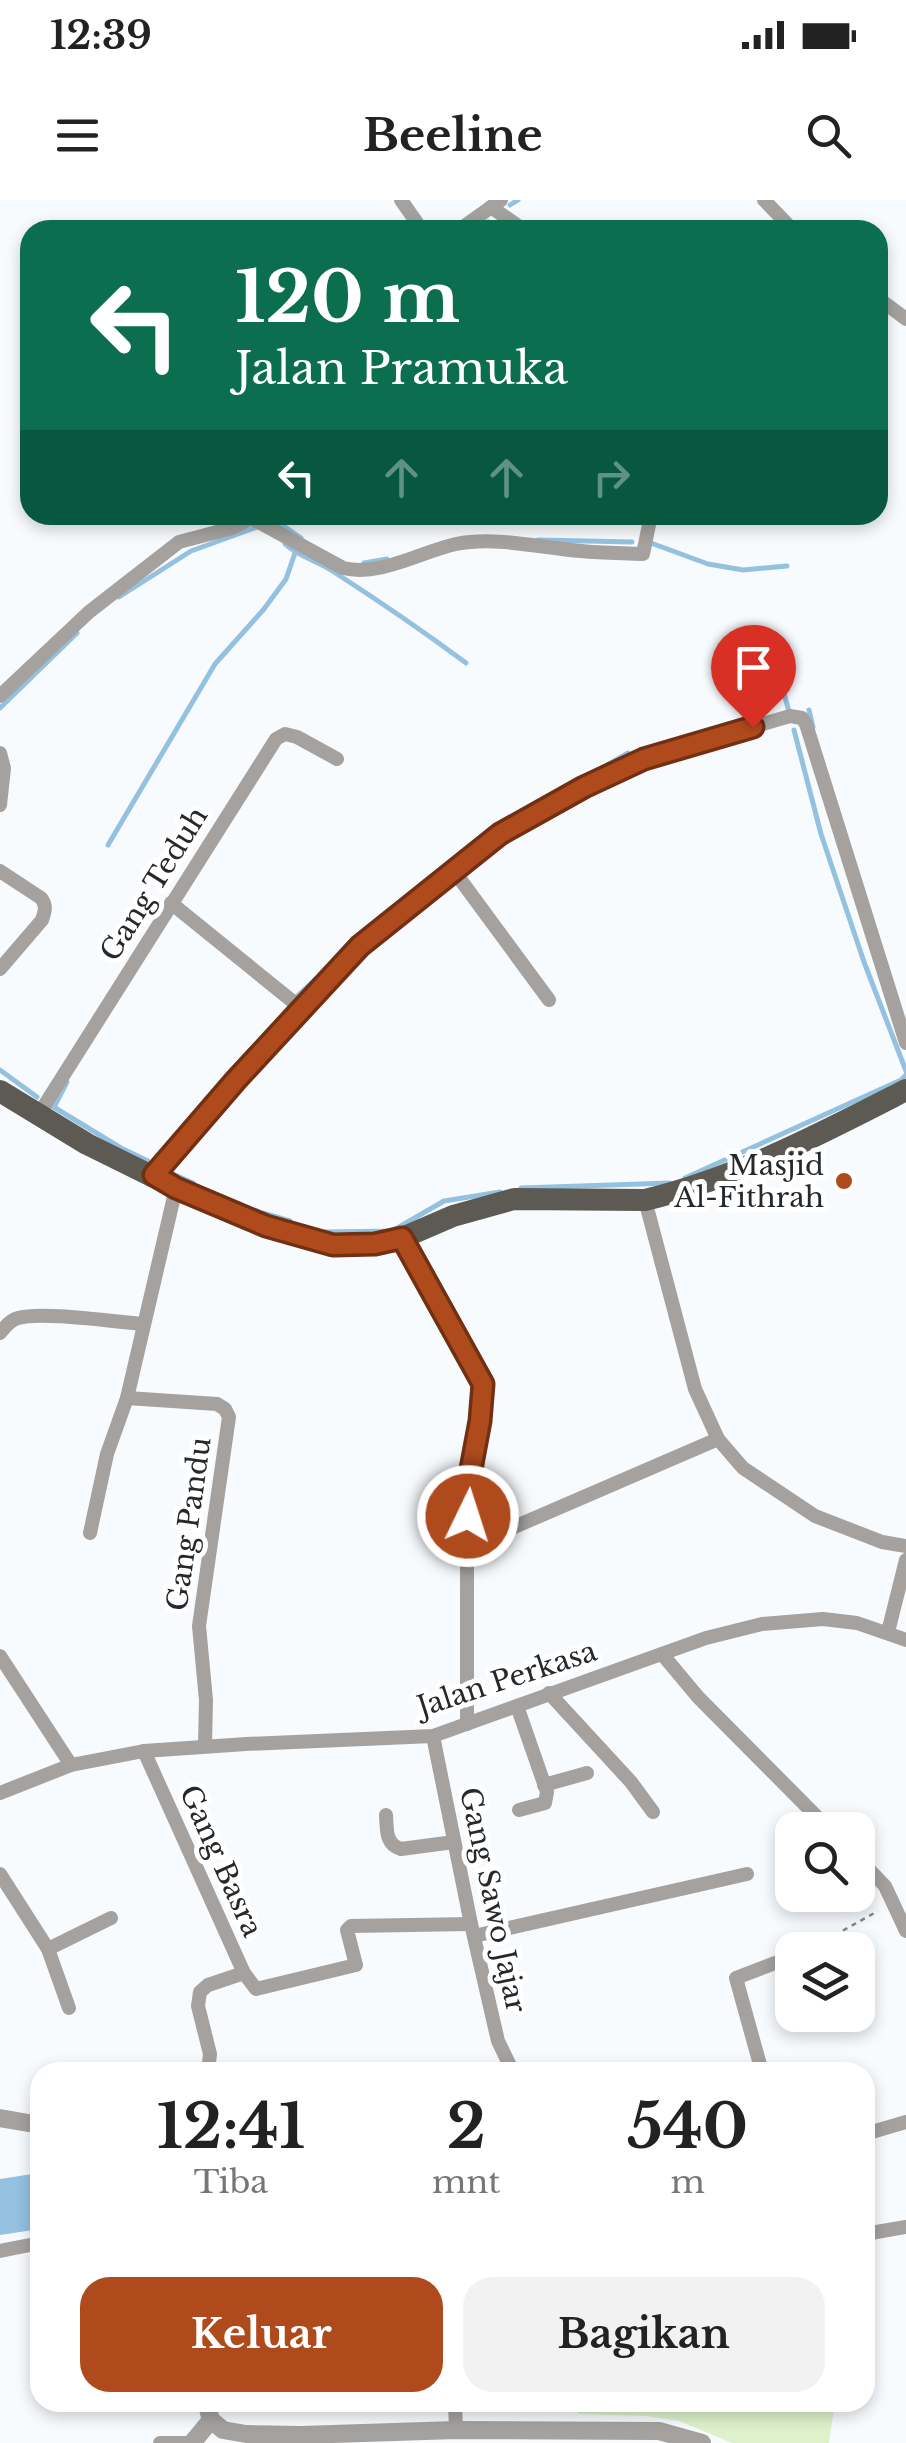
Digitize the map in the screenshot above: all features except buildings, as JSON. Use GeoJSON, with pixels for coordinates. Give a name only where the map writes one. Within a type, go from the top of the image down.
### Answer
{"type":"FeatureCollection","features":[{"type":"Feature","properties":{"kind":"main road"},"geometry":{"type":"LineString","coordinates":[[0,1091],[88,1144],[176,1188],[266,1226],[333,1245],[375,1244],[402,1238],[453,1216],[514,1199],[645,1200],[748,1166],[906,1090]]}},
{"type":"Feature","properties":{"kind":"street"},"geometry":{"type":"LineString","coordinates":[[764,200],[784,220]]}},
{"type":"Feature","properties":{"kind":"street"},"geometry":{"type":"LineString","coordinates":[[473,220],[496,204]]}},
{"type":"Feature","properties":{"kind":"street"},"geometry":{"type":"LineString","coordinates":[[0,696],[89,612],[179,542],[238,525]]}},
{"type":"Feature","properties":{"kind":"street"},"geometry":{"type":"LineString","coordinates":[[269,525],[354,571],[458,544],[506,542],[582,552],[643,554],[650,525]]}},
{"type":"Feature","properties":{"kind":"street"},"geometry":{"type":"LineString","coordinates":[[154,1175],[360,946],[500,834],[644,759],[796,716],[806,724],[906,1043]]}},
{"type":"Feature","properties":{"kind":"street","name":"Gang Teduh"},"geometry":{"type":"LineString","coordinates":[[39,1114],[276,739],[284,734],[297,737],[337,760]]}},
{"type":"Feature","properties":{"kind":"street"},"geometry":{"type":"LineString","coordinates":[[0,753],[4,768],[0,805]]}},
{"type":"Feature","properties":{"kind":"street"},"geometry":{"type":"LineString","coordinates":[[0,871],[41,898],[46,911],[0,969]]}},
{"type":"Feature","properties":{"kind":"street"},"geometry":{"type":"LineString","coordinates":[[454,872],[550,1000]]}},
{"type":"Feature","properties":{"kind":"street"},"geometry":{"type":"LineString","coordinates":[[171,903],[302,1010]]}},
{"type":"Feature","properties":{"kind":"street"},"geometry":{"type":"LineString","coordinates":[[90,1533],[107,1454],[128,1398],[176,1188]]}},
{"type":"Feature","properties":{"kind":"street"},"geometry":{"type":"LineString","coordinates":[[645,1200],[695,1390],[718,1440],[743,1468],[815,1516],[882,1542],[906,1546]]}},
{"type":"Feature","properties":{"kind":"street"},"geometry":{"type":"LineString","coordinates":[[402,1238],[483,1384],[468,1485],[467,1724]]}},
{"type":"Feature","properties":{"kind":"street"},"geometry":{"type":"LineString","coordinates":[[0,1333],[17,1318],[38,1316],[144,1324]]}},
{"type":"Feature","properties":{"kind":"street","name":"Gang Pandu"},"geometry":{"type":"LineString","coordinates":[[128,1398],[217,1404],[229,1418],[199,1626],[206,1700],[205,1746]]}},
{"type":"Feature","properties":{"kind":"street"},"geometry":{"type":"LineString","coordinates":[[468,1547],[718,1440]]}},
{"type":"Feature","properties":{"kind":"street"},"geometry":{"type":"LineString","coordinates":[[888,1632],[906,1560]]}},
{"type":"Feature","properties":{"kind":"street","name":"Jalan Perkasa"},"geometry":{"type":"LineString","coordinates":[[0,1793],[70,1764],[144,1751],[433,1736],[706,1638],[762,1624],[823,1620],[857,1623],[906,1640]]}},
{"type":"Feature","properties":{"kind":"street"},"geometry":{"type":"LineString","coordinates":[[662,1654],[698,1697],[812,1812]]}},
{"type":"Feature","properties":{"kind":"street"},"geometry":{"type":"LineString","coordinates":[[0,1656],[70,1764]]}},
{"type":"Feature","properties":{"kind":"street"},"geometry":{"type":"LineString","coordinates":[[550,1694],[631,1782],[653,1812]]}},
{"type":"Feature","properties":{"kind":"street"},"geometry":{"type":"LineString","coordinates":[[516,1706],[547,1792],[545,1802],[519,1810]]}},
{"type":"Feature","properties":{"kind":"street","name":"Gang Sawo Jajar"},"geometry":{"type":"LineString","coordinates":[[433,1736],[472,1930],[498,2041],[508,2062]]}},
{"type":"Feature","properties":{"kind":"street","name":"Gang Basra"},"geometry":{"type":"LineString","coordinates":[[144,1751],[244,1974],[256,1988],[356,1965],[347,1936],[351,1926],[472,1930]]}},
{"type":"Feature","properties":{"kind":"street"},"geometry":{"type":"LineString","coordinates":[[544,1784],[587,1773]]}},
{"type":"Feature","properties":{"kind":"street"},"geometry":{"type":"LineString","coordinates":[[386,1815],[388,1840],[393,1846],[401,1849],[454,1842]]}},
{"type":"Feature","properties":{"kind":"street"},"geometry":{"type":"LineString","coordinates":[[0,1874],[48,1949],[69,2008]]}},
{"type":"Feature","properties":{"kind":"street"},"geometry":{"type":"LineString","coordinates":[[472,1930],[748,1874]]}},
{"type":"Feature","properties":{"kind":"street"},"geometry":{"type":"LineString","coordinates":[[875,1876],[884,1886],[906,1931]]}},
{"type":"Feature","properties":{"kind":"street"},"geometry":{"type":"LineString","coordinates":[[48,1949],[111,1918]]}},
{"type":"Feature","properties":{"kind":"street"},"geometry":{"type":"LineString","coordinates":[[759,2062],[736,1978],[775,1963]]}},
{"type":"Feature","properties":{"kind":"street"},"geometry":{"type":"LineString","coordinates":[[209,2062],[198,2006],[200,1992],[208,1984],[244,1974]]}},
{"type":"Feature","properties":{"kind":"street"},"geometry":{"type":"LineString","coordinates":[[0,2118],[30,2123]]}},
{"type":"Feature","properties":{"kind":"street"},"geometry":{"type":"LineString","coordinates":[[875,2131],[906,2122]]}},
{"type":"Feature","properties":{"kind":"street"},"geometry":{"type":"LineString","coordinates":[[875,2232],[906,2227]]}},
{"type":"Feature","properties":{"kind":"street"},"geometry":{"type":"LineString","coordinates":[[0,2251],[30,2246]]}},
{"type":"Feature","properties":{"kind":"street"},"geometry":{"type":"LineString","coordinates":[[160,2443],[192,2443],[208,2412]]}},
{"type":"Feature","properties":{"kind":"street"},"geometry":{"type":"LineString","coordinates":[[209,2412],[223,2430],[246,2434],[384,2437],[456,2430],[659,2431],[702,2443]]}},
{"type":"Feature","properties":{"kind":"street"},"geometry":{"type":"LineString","coordinates":[[456,2412],[456,2430]]}},
{"type":"Feature","properties":{"kind":"path"},"geometry":{"type":"LineString","coordinates":[[840,1932],[892,1902]]}},
{"type":"Feature","properties":{"kind":"green space"},"geometry":{"type":"Polygon","coordinates":[[[834,2412],[829,2443],[732,2443],[679,2421],[578,2414],[834,2412]]]}},
{"type":"Feature","properties":{"kind":"water"},"geometry":{"type":"Polygon","coordinates":[[[30,2174],[30,2230],[0,2235],[0,2179],[30,2174]]]}},
{"type":"Feature","properties":{"kind":"waterway"},"geometry":{"type":"LineString","coordinates":[[510,205],[518,200]]}},
{"type":"Feature","properties":{"kind":"waterway"},"geometry":{"type":"LineString","coordinates":[[282,525],[301,538]]}},
{"type":"Feature","properties":{"kind":"waterway"},"geometry":{"type":"LineString","coordinates":[[119,597],[191,551],[260,526]]}},
{"type":"Feature","properties":{"kind":"waterway"},"geometry":{"type":"LineString","coordinates":[[538,540],[632,542]]}},
{"type":"Feature","properties":{"kind":"waterway"},"geometry":{"type":"LineString","coordinates":[[651,543],[708,564],[743,570],[787,566]]}},
{"type":"Feature","properties":{"kind":"waterway"},"geometry":{"type":"LineString","coordinates":[[285,544],[351,583],[466,663]]}},
{"type":"Feature","properties":{"kind":"waterway"},"geometry":{"type":"LineString","coordinates":[[108,845],[215,664],[286,579],[295,553]]}},
{"type":"Feature","properties":{"kind":"waterway"},"geometry":{"type":"LineString","coordinates":[[364,563],[387,559]]}},
{"type":"Feature","properties":{"kind":"waterway"},"geometry":{"type":"LineString","coordinates":[[0,708],[77,633]]}},
{"type":"Feature","properties":{"kind":"waterway"},"geometry":{"type":"LineString","coordinates":[[783,690],[790,715]]}},
{"type":"Feature","properties":{"kind":"waterway"},"geometry":{"type":"LineString","coordinates":[[809,710],[813,727]]}},
{"type":"Feature","properties":{"kind":"waterway"},"geometry":{"type":"LineString","coordinates":[[794,730],[821,834],[906,1071]]}},
{"type":"Feature","properties":{"kind":"waterway"},"geometry":{"type":"LineString","coordinates":[[531,809],[628,753]]}},
{"type":"Feature","properties":{"kind":"waterway"},"geometry":{"type":"LineString","coordinates":[[367,932],[475,845]]}},
{"type":"Feature","properties":{"kind":"waterway"},"geometry":{"type":"LineString","coordinates":[[294,999],[344,953]]}},
{"type":"Feature","properties":{"kind":"waterway"},"geometry":{"type":"LineString","coordinates":[[0,1070],[37,1097]]}},
{"type":"Feature","properties":{"kind":"waterway"},"geometry":{"type":"LineString","coordinates":[[685,1178],[906,1075]]}},
{"type":"Feature","properties":{"kind":"waterway"},"geometry":{"type":"LineString","coordinates":[[54,1107],[67,1082]]}},
{"type":"Feature","properties":{"kind":"waterway"},"geometry":{"type":"LineString","coordinates":[[52,1106],[148,1161]]}},
{"type":"Feature","properties":{"kind":"waterway"},"geometry":{"type":"LineString","coordinates":[[173,1174],[193,1183]]}},
{"type":"Feature","properties":{"kind":"waterway"},"geometry":{"type":"LineString","coordinates":[[521,1188],[670,1183]]}},
{"type":"Feature","properties":{"kind":"waterway"},"geometry":{"type":"LineString","coordinates":[[325,1232],[392,1231],[444,1201],[500,1192]]}},
{"type":"Feature","properties":{"kind":"waterway"},"geometry":{"type":"LineString","coordinates":[[263,1213],[290,1221]]}},
{"type":"Feature","properties":{"kind":"place","name":"Masjid Al-Fithrah"},"geometry":{"type":"Point","coordinates":[844,1181]}},
{"type":"Feature","properties":{"kind":"route"},"geometry":{"type":"LineString","coordinates":[[468,1516],[468,1485],[483,1384],[402,1238],[375,1244],[333,1245],[266,1226],[154,1175],[360,946],[500,834],[644,759],[753,727]]}}]}
